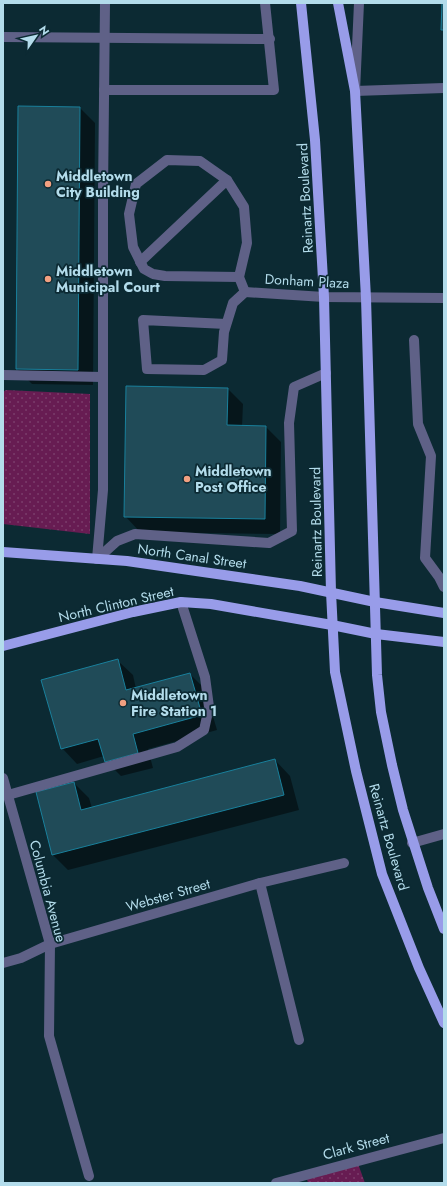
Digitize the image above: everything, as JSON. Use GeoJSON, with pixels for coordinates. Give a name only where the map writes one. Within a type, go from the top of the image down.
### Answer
{"type":"FeatureCollection","features":[{"type":"Feature","properties":{"kind":"main road","name":"Reinartz Boulevard"},"geometry":{"type":"LineString","coordinates":[[301,3],[315,140],[324,297],[331,592],[335,672],[356,771],[382,874],[419,968],[444,1023]]}},
{"type":"Feature","properties":{"kind":"main road","name":"Reinartz Boulevard"},"geometry":{"type":"LineString","coordinates":[[338,3],[355,91],[366,298],[377,675],[381,712],[393,773],[412,843],[444,929]]}},
{"type":"Feature","properties":{"kind":"main road","name":"North Canal Street"},"geometry":{"type":"LineString","coordinates":[[3,552],[127,561],[300,586],[375,602],[444,613]]}},
{"type":"Feature","properties":{"kind":"main road","name":"North Clinton Street"},"geometry":{"type":"LineString","coordinates":[[3,646],[133,612],[181,602],[211,604],[376,634],[444,642]]}},
{"type":"Feature","properties":{"kind":"street"},"geometry":{"type":"LineString","coordinates":[[98,559],[103,490],[105,3]]}},
{"type":"Feature","properties":{"kind":"street"},"geometry":{"type":"LineString","coordinates":[[104,90],[274,90],[266,3]]}},
{"type":"Feature","properties":{"kind":"street"},"geometry":{"type":"LineString","coordinates":[[359,3],[355,91],[444,88]]}},
{"type":"Feature","properties":{"kind":"street"},"geometry":{"type":"LineString","coordinates":[[3,37],[270,38]]}},
{"type":"Feature","properties":{"kind":"street"},"geometry":{"type":"LineString","coordinates":[[226,324],[143,320],[147,369],[204,370],[222,360],[224,332],[233,303],[245,292],[238,277],[247,243],[244,207],[227,180],[200,161],[167,160],[136,184],[129,214],[133,247],[144,269],[153,274],[165,276],[238,277]]}},
{"type":"Feature","properties":{"kind":"street"},"geometry":{"type":"LineString","coordinates":[[140,262],[227,180]]}},
{"type":"Feature","properties":{"kind":"street","name":"Donham Plaza"},"geometry":{"type":"LineString","coordinates":[[245,292],[324,297],[444,298]]}},
{"type":"Feature","properties":{"kind":"street"},"geometry":{"type":"LineString","coordinates":[[414,340],[418,424],[431,456],[425,558],[444,587]]}},
{"type":"Feature","properties":{"kind":"street"},"geometry":{"type":"LineString","coordinates":[[98,559],[117,541],[135,534],[269,543],[292,531],[289,423],[294,387],[326,373]]}},
{"type":"Feature","properties":{"kind":"street"},"geometry":{"type":"LineString","coordinates":[[3,375],[103,377]]}},
{"type":"Feature","properties":{"kind":"street"},"geometry":{"type":"LineString","coordinates":[[8,795],[177,747],[204,730],[209,707],[205,677],[181,602]]}},
{"type":"Feature","properties":{"kind":"street","name":"Columbia Avenue"},"geometry":{"type":"LineString","coordinates":[[3,778],[50,944],[49,1036],[89,1176]]}},
{"type":"Feature","properties":{"kind":"street"},"geometry":{"type":"LineString","coordinates":[[412,843],[444,834]]}},
{"type":"Feature","properties":{"kind":"street","name":"Webster Street"},"geometry":{"type":"LineString","coordinates":[[3,963],[21,958],[50,944],[260,883],[344,863]]}},
{"type":"Feature","properties":{"kind":"street"},"geometry":{"type":"LineString","coordinates":[[260,883],[299,1040]]}},
{"type":"Feature","properties":{"kind":"street","name":"Clark Street"},"geometry":{"type":"LineString","coordinates":[[276,1183],[307,1179],[444,1138]]}},
{"type":"Feature","properties":{"kind":"shaded area"},"geometry":{"type":"Polygon","coordinates":[[[6,390],[90,394],[90,534],[3,524],[3,392],[6,390]]]}},
{"type":"Feature","properties":{"kind":"shaded area"},"geometry":{"type":"Polygon","coordinates":[[[357,1161],[365,1183],[308,1183],[306,1175],[357,1161]]]}},
{"type":"Feature","properties":{"kind":"building"},"geometry":{"type":"Polygon","coordinates":[[[442,3],[444,3],[444,30],[441,30],[442,3]]]}},
{"type":"Feature","properties":{"kind":"building","name":"Middletown City Building"},"geometry":{"type":"Polygon","coordinates":[[[18,106],[80,107],[78,370],[16,369],[18,106]]]}},
{"type":"Feature","properties":{"kind":"building"},"geometry":{"type":"Polygon","coordinates":[[[126,386],[228,388],[227,425],[266,426],[265,519],[124,517],[126,386]]]}},
{"type":"Feature","properties":{"kind":"building","name":"Middletown Fire Station 1"},"geometry":{"type":"Polygon","coordinates":[[[118,659],[126,690],[190,673],[202,715],[133,734],[138,753],[105,762],[98,739],[61,749],[41,680],[118,659]]]}},
{"type":"Feature","properties":{"kind":"building"},"geometry":{"type":"Polygon","coordinates":[[[275,759],[284,795],[52,855],[36,792],[74,782],[81,810],[275,759]]]}},
{"type":"Feature","properties":{"kind":"place","name":"Middletown City Building"},"geometry":{"type":"Point","coordinates":[48,184]}},
{"type":"Feature","properties":{"kind":"place","name":"Middletown Municipal Court"},"geometry":{"type":"Point","coordinates":[48,279]}},
{"type":"Feature","properties":{"kind":"place","name":"Middletown Post Office"},"geometry":{"type":"Point","coordinates":[187,479]}},
{"type":"Feature","properties":{"kind":"place","name":"Middletown Fire Station 1"},"geometry":{"type":"Point","coordinates":[123,703]}}]}
